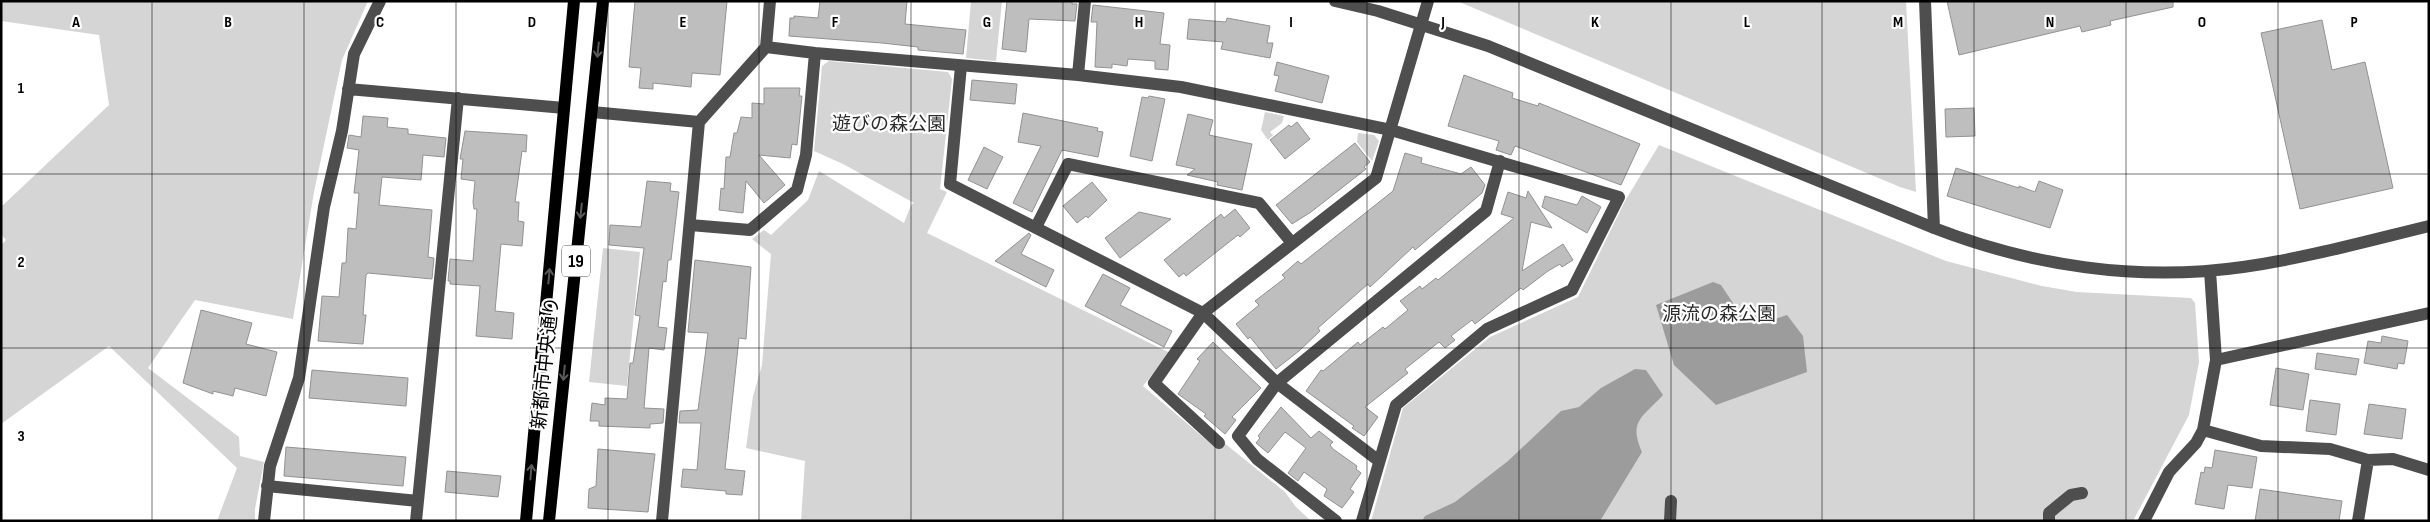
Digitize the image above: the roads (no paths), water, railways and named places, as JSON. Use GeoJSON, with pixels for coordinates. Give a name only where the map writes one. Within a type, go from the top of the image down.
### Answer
{"type":"FeatureCollection","features":[{"type":"Feature","properties":{"kind":"main road","name":"新都市中央通り"},"geometry":{"type":"LineString","coordinates":[[526,521],[574,1]]}},
{"type":"Feature","properties":{"kind":"main road","name":"新都市中央通り"},"geometry":{"type":"LineString","coordinates":[[549,521],[603,1]]}},
{"type":"Feature","properties":{"kind":"street"},"geometry":{"type":"LineString","coordinates":[[264,521],[270,466],[299,378],[324,207],[342,132],[354,54],[380,1]]}},
{"type":"Feature","properties":{"kind":"street"},"geometry":{"type":"LineString","coordinates":[[662,521],[699,122],[766,47],[770,1]]}},
{"type":"Feature","properties":{"kind":"street"},"geometry":{"type":"LineString","coordinates":[[1078,75],[1084,1]]}},
{"type":"Feature","properties":{"kind":"street"},"geometry":{"type":"LineString","coordinates":[[1335,1],[1422,24],[1537,66],[1934,228],[2009,254],[2084,267],[2145,272],[2210,271],[2276,262],[2429,226]]}},
{"type":"Feature","properties":{"kind":"street"},"geometry":{"type":"LineString","coordinates":[[1218,443],[1154,383],[1203,313],[1376,178],[1428,1]]}},
{"type":"Feature","properties":{"kind":"street"},"geometry":{"type":"LineString","coordinates":[[1925,1],[1934,228]]}},
{"type":"Feature","properties":{"kind":"street"},"geometry":{"type":"LineString","coordinates":[[766,47],[1181,86],[1391,130],[1619,197],[1572,290],[1487,329],[1396,405],[1362,521]]}},
{"type":"Feature","properties":{"kind":"street"},"geometry":{"type":"LineString","coordinates":[[690,225],[750,230],[797,190],[806,156],[816,53]]}},
{"type":"Feature","properties":{"kind":"street"},"geometry":{"type":"LineString","coordinates":[[961,66],[950,184],[1203,313],[1277,383],[1379,462]]}},
{"type":"Feature","properties":{"kind":"street"},"geometry":{"type":"LineString","coordinates":[[348,88],[564,108]]}},
{"type":"Feature","properties":{"kind":"street"},"geometry":{"type":"LineString","coordinates":[[416,521],[458,98]]}},
{"type":"Feature","properties":{"kind":"street"},"geometry":{"type":"LineString","coordinates":[[592,112],[699,122]]}},
{"type":"Feature","properties":{"kind":"street"},"geometry":{"type":"LineString","coordinates":[[1336,521],[1257,459],[1238,436],[1277,383],[1486,211],[1500,161]]}},
{"type":"Feature","properties":{"kind":"street"},"geometry":{"type":"LineString","coordinates":[[1036,228],[1068,164],[1259,204],[1292,243]]}},
{"type":"Feature","properties":{"kind":"street"},"geometry":{"type":"LineString","coordinates":[[2144,521],[2169,472],[2196,443],[2203,430],[2216,360],[2210,271]]}},
{"type":"Feature","properties":{"kind":"street"},"geometry":{"type":"LineString","coordinates":[[2216,360],[2429,313]]}},
{"type":"Feature","properties":{"kind":"street"},"geometry":{"type":"LineString","coordinates":[[2203,430],[2262,446],[2330,449],[2368,460],[2393,459],[2429,470]]}},
{"type":"Feature","properties":{"kind":"street"},"geometry":{"type":"LineString","coordinates":[[2358,521],[2368,460]]}},
{"type":"Feature","properties":{"kind":"street"},"geometry":{"type":"LineString","coordinates":[[267,486],[418,501]]}},
{"type":"Feature","properties":{"kind":"street"},"geometry":{"type":"LineString","coordinates":[[2049,521],[2049,513],[2071,495],[2082,493]]}},
{"type":"Feature","properties":{"kind":"street"},"geometry":{"type":"LineString","coordinates":[[1670,521],[1671,501]]}},
{"type":"Feature","properties":{"kind":"park label","name":"遊びの森公園"},"geometry":{"type":"Point","coordinates":[889,124]}},
{"type":"Feature","properties":{"kind":"park label","name":"源流の森公園"},"geometry":{"type":"Point","coordinates":[1719,314]}}]}
